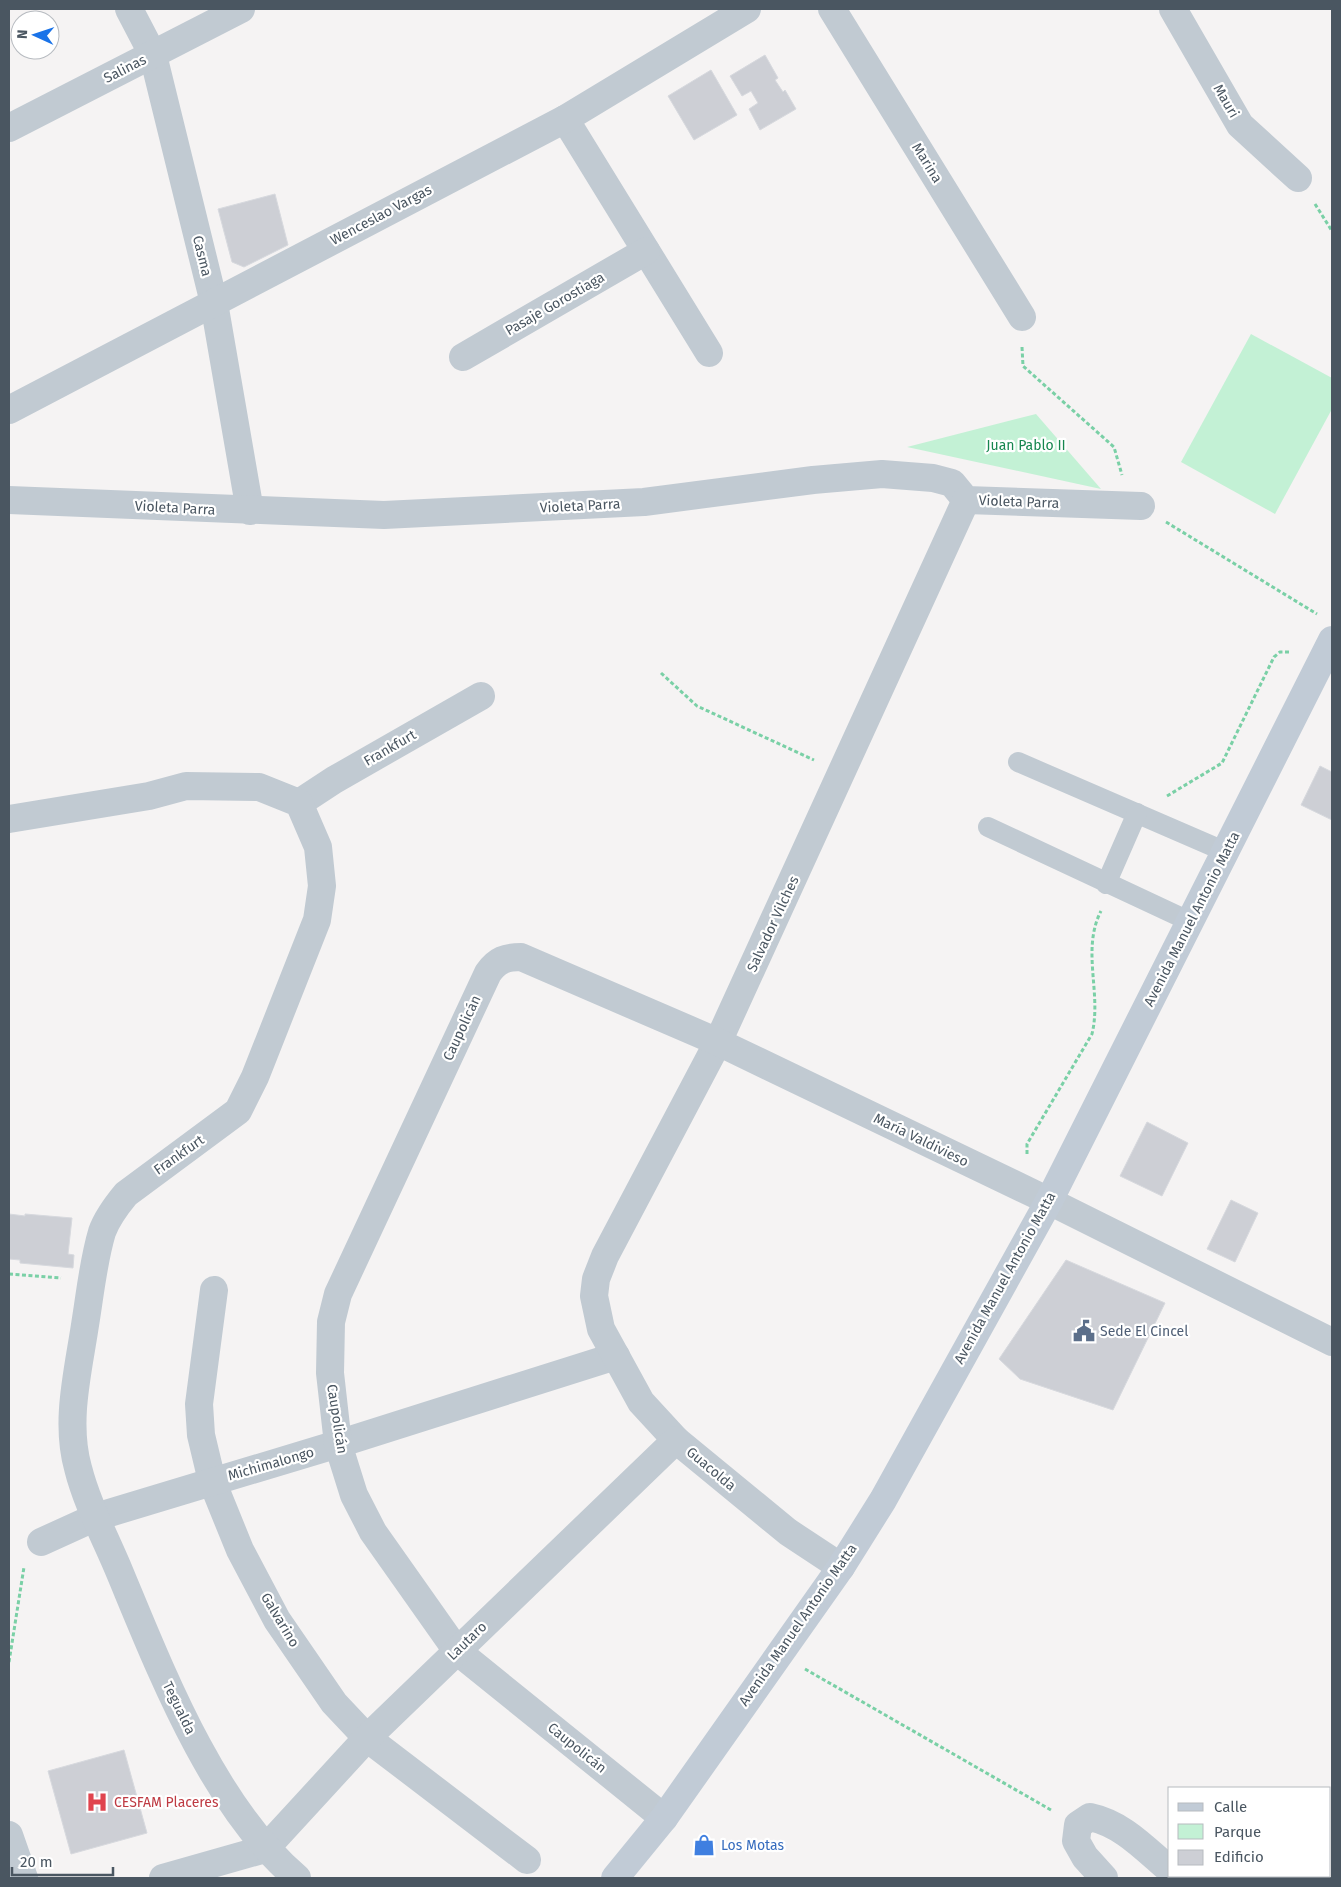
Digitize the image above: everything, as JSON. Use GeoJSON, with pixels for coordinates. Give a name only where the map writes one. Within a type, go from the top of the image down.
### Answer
{"type":"FeatureCollection","features":[{"type":"Feature","properties":{"kind":"main road","name":"Avenida Manuel Antonio Matta"},"geometry":{"type":"LineString","coordinates":[[615,1878],[664,1818],[841,1567],[883,1500],[1049,1201],[1226,852],[1328,629]]}},
{"type":"Feature","properties":{"kind":"street","name":"Casma"},"geometry":{"type":"LineString","coordinates":[[129,9],[153,55],[214,303],[250,512]]}},
{"type":"Feature","properties":{"kind":"street","name":"Salinas"},"geometry":{"type":"LineString","coordinates":[[9,128],[241,9]]}},
{"type":"Feature","properties":{"kind":"street","name":"Wenceslao Vargas"},"geometry":{"type":"LineString","coordinates":[[9,410],[565,119],[747,9]]}},
{"type":"Feature","properties":{"kind":"street","name":"Marina"},"geometry":{"type":"LineString","coordinates":[[832,9],[1022,317]]}},
{"type":"Feature","properties":{"kind":"street","name":"Mauri"},"geometry":{"type":"LineString","coordinates":[[1173,9],[1240,125],[1298,178]]}},
{"type":"Feature","properties":{"kind":"street"},"geometry":{"type":"LineString","coordinates":[[565,119],[709,353]]}},
{"type":"Feature","properties":{"kind":"street","name":"Pasaje Gorostiaga"},"geometry":{"type":"LineString","coordinates":[[463,357],[646,251]]}},
{"type":"Feature","properties":{"kind":"street","name":"Violeta Parra"},"geometry":{"type":"LineString","coordinates":[[9,500],[250,512],[384,515],[519,510],[644,502],[813,480],[882,474],[934,478],[952,483],[966,500],[1141,506]]}},
{"type":"Feature","properties":{"kind":"street","name":"Salvador Vilches"},"geometry":{"type":"LineString","coordinates":[[613,1350],[601,1329],[594,1296],[596,1279],[605,1256],[718,1042],[966,500]]}},
{"type":"Feature","properties":{"kind":"street","name":"Frankfurt"},"geometry":{"type":"LineString","coordinates":[[96,1517],[78,1468],[72,1430],[92,1280],[102,1231],[114,1209],[142,1181],[238,1111],[255,1077],[317,920],[322,886],[318,848],[299,803],[334,780],[481,696]]}},
{"type":"Feature","properties":{"kind":"street"},"geometry":{"type":"LineString","coordinates":[[9,819],[149,796],[186,786],[259,787],[299,803]]}},
{"type":"Feature","properties":{"kind":"street","name":"María Valdivieso"},"geometry":{"type":"LineString","coordinates":[[502,959],[521,958],[718,1042],[1049,1201],[1332,1341]]}},
{"type":"Feature","properties":{"kind":"street","name":"Caupolicán"},"geometry":{"type":"LineString","coordinates":[[502,959],[488,973],[338,1294],[331,1322],[330,1373],[338,1444],[354,1495],[373,1532],[457,1650],[664,1818]]}},
{"type":"Feature","properties":{"kind":"street","name":"Galvarino"},"geometry":{"type":"LineString","coordinates":[[214,1290],[200,1404],[201,1435],[212,1481],[240,1550],[277,1620],[334,1703],[367,1738],[527,1860]]}},
{"type":"Feature","properties":{"kind":"street","name":"Michimalongo"},"geometry":{"type":"LineString","coordinates":[[33,1551],[96,1517],[338,1444],[613,1350]]}},
{"type":"Feature","properties":{"kind":"street","name":"Guacolda"},"geometry":{"type":"LineString","coordinates":[[613,1350],[641,1402],[676,1440],[788,1532],[841,1567]]}},
{"type":"Feature","properties":{"kind":"street","name":"Lautaro"},"geometry":{"type":"LineString","coordinates":[[264,1848],[367,1738],[676,1440]]}},
{"type":"Feature","properties":{"kind":"street","name":"Tegualda"},"geometry":{"type":"LineString","coordinates":[[96,1517],[156,1662],[195,1740],[238,1812],[264,1848],[297,1878]]}},
{"type":"Feature","properties":{"kind":"street"},"geometry":{"type":"LineString","coordinates":[[1104,1878],[1085,1857],[1076,1841],[1078,1825],[1090,1817],[1108,1821],[1130,1835],[1168,1868]]}},
{"type":"Feature","properties":{"kind":"street"},"geometry":{"type":"LineString","coordinates":[[9,1835],[24,1878]]}},
{"type":"Feature","properties":{"kind":"street"},"geometry":{"type":"LineString","coordinates":[[163,1878],[264,1848]]}},
{"type":"Feature","properties":{"kind":"lane"},"geometry":{"type":"LineString","coordinates":[[1018,762],[1226,852]]}},
{"type":"Feature","properties":{"kind":"lane"},"geometry":{"type":"LineString","coordinates":[[1106,884],[1137,813]]}},
{"type":"Feature","properties":{"kind":"lane"},"geometry":{"type":"LineString","coordinates":[[988,828],[1191,922]]}},
{"type":"Feature","properties":{"kind":"path"},"geometry":{"type":"LineString","coordinates":[[1022,317],[1023,366],[1114,447],[1125,484],[1141,506],[1328,629]]}},
{"type":"Feature","properties":{"kind":"path"},"geometry":{"type":"LineString","coordinates":[[661,673],[697,706],[842,773]]}},
{"type":"Feature","properties":{"kind":"path"},"geometry":{"type":"LineString","coordinates":[[9,1274],[92,1280]]}},
{"type":"Feature","properties":{"kind":"path"},"geometry":{"type":"LineString","coordinates":[[9,1662],[33,1551]]}},
{"type":"Feature","properties":{"kind":"path"},"geometry":{"type":"LineString","coordinates":[[779,1654],[1078,1825]]}},
{"type":"Feature","properties":{"kind":"green space"},"geometry":{"type":"Polygon","coordinates":[[[1251,334],[1332,378],[1332,409],[1275,514],[1181,462],[1251,334]]]}},
{"type":"Feature","properties":{"kind":"green space","name":"Juan Pablo II"},"geometry":{"type":"Polygon","coordinates":[[[1036,414],[1101,489],[907,447],[1036,414]]]}},
{"type":"Feature","properties":{"kind":"building"},"geometry":{"type":"Polygon","coordinates":[[[765,55],[778,78],[775,80],[783,92],[785,90],[796,109],[760,130],[749,109],[758,103],[751,91],[742,96],[730,76],[765,55]]]}},
{"type":"Feature","properties":{"kind":"building"},"geometry":{"type":"Polygon","coordinates":[[[711,70],[737,115],[694,140],[668,96],[711,70]]]}},
{"type":"Feature","properties":{"kind":"building"},"geometry":{"type":"Polygon","coordinates":[[[275,194],[288,245],[244,267],[232,262],[218,209],[275,194]]]}},
{"type":"Feature","properties":{"kind":"building"},"geometry":{"type":"Polygon","coordinates":[[[1320,766],[1332,772],[1332,820],[1301,805],[1320,766]]]}},
{"type":"Feature","properties":{"kind":"building"},"geometry":{"type":"Polygon","coordinates":[[[1147,1122],[1188,1143],[1162,1196],[1120,1176],[1147,1122]]]}},
{"type":"Feature","properties":{"kind":"building"},"geometry":{"type":"Polygon","coordinates":[[[1231,1200],[1258,1213],[1235,1262],[1207,1249],[1231,1200]]]}},
{"type":"Feature","properties":{"kind":"building"},"geometry":{"type":"Polygon","coordinates":[[[9,1214],[72,1218],[68,1254],[74,1255],[73,1268],[20,1263],[20,1260],[9,1259],[9,1214]]]}},
{"type":"Feature","properties":{"kind":"building","name":"Sede El Cincel"},"geometry":{"type":"Polygon","coordinates":[[[1066,1260],[1165,1303],[1113,1410],[1020,1379],[999,1359],[1066,1260]]]}},
{"type":"Feature","properties":{"kind":"building","name":"CESFAM Placeres"},"geometry":{"type":"Polygon","coordinates":[[[124,1750],[147,1833],[71,1854],[48,1771],[124,1750]]]}},
{"type":"Feature","properties":{"kind":"place","name":"Sede El Cincel"},"geometry":{"type":"Point","coordinates":[1084,1331]}},
{"type":"Feature","properties":{"kind":"place","name":"CESFAM Placeres"},"geometry":{"type":"Point","coordinates":[97,1802]}},
{"type":"Feature","properties":{"kind":"place","name":"Los Motas"},"geometry":{"type":"Point","coordinates":[704,1845]}}]}
